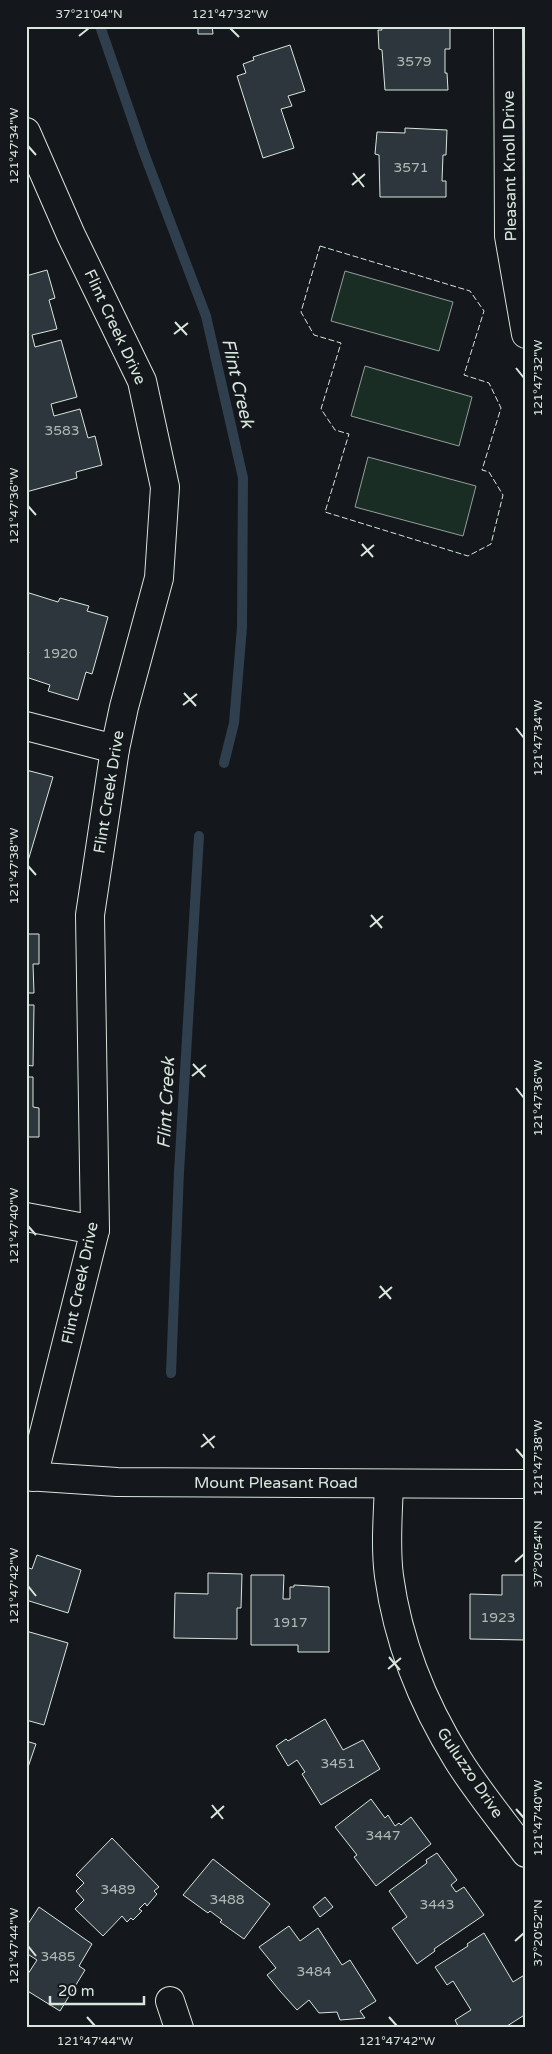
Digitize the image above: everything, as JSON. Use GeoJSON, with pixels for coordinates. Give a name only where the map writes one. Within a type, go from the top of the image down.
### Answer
{"type":"FeatureCollection","features":[{"type":"Feature","properties":{"kind":"street","name":"Pleasant Knoll Drive"},"geometry":{"type":"LineString","coordinates":[[508,26],[509,236],[526,334]]}},
{"type":"Feature","properties":{"kind":"street","name":"Flint Creek Drive"},"geometry":{"type":"LineString","coordinates":[[26,132],[71,235],[142,380],[166,487],[159,578],[124,707],[115,749],[90,915],[95,1230],[30,1476]]}},
{"type":"Feature","properties":{"kind":"street"},"geometry":{"type":"LineString","coordinates":[[26,726],[115,749]]}},
{"type":"Feature","properties":{"kind":"street"},"geometry":{"type":"LineString","coordinates":[[26,1216],[95,1230]]}},
{"type":"Feature","properties":{"kind":"street","name":"Mount Pleasant Road"},"geometry":{"type":"LineString","coordinates":[[30,1476],[118,1482],[526,1484]]}},
{"type":"Feature","properties":{"kind":"street","name":"Guluzzo Drive"},"geometry":{"type":"LineString","coordinates":[[389,1484],[387,1525],[389,1575],[402,1641],[428,1708],[459,1762],[526,1853]]}},
{"type":"Feature","properties":{"kind":"street"},"geometry":{"type":"LineString","coordinates":[[170,2001],[179,2028]]}},
{"type":"Feature","properties":{"kind":"green space"},"geometry":{"type":"Polygon","coordinates":[[[345,271],[453,302],[439,351],[331,321],[345,271]]]}},
{"type":"Feature","properties":{"kind":"green space"},"geometry":{"type":"Polygon","coordinates":[[[365,366],[472,397],[459,446],[351,416],[365,366]]]}},
{"type":"Feature","properties":{"kind":"green space"},"geometry":{"type":"Polygon","coordinates":[[[368,457],[476,486],[463,536],[355,507],[368,457]]]}},
{"type":"Feature","properties":{"kind":"building"},"geometry":{"type":"Polygon","coordinates":[[[198,26],[212,26],[213,34],[198,34],[198,26]]]}},
{"type":"Feature","properties":{"kind":"building"},"geometry":{"type":"Polygon","coordinates":[[[450,26],[450,49],[445,49],[445,73],[447,73],[448,90],[385,90],[382,50],[379,49],[378,30],[382,30],[381,27],[450,26]]]}},
{"type":"Feature","properties":{"kind":"building"},"geometry":{"type":"Polygon","coordinates":[[[290,45],[305,91],[288,96],[292,106],[281,109],[294,148],[263,158],[237,76],[246,73],[243,64],[254,60],[253,57],[290,45]]]}},
{"type":"Feature","properties":{"kind":"building"},"geometry":{"type":"Polygon","coordinates":[[[405,128],[447,130],[446,155],[443,155],[442,181],[446,181],[446,197],[380,197],[379,155],[375,154],[377,132],[405,133],[405,128]]]}},
{"type":"Feature","properties":{"kind":"building"},"geometry":{"type":"Polygon","coordinates":[[[47,270],[55,298],[49,300],[57,329],[32,335],[35,347],[61,340],[77,397],[51,404],[54,416],[80,409],[88,438],[95,436],[102,465],[76,472],[77,478],[26,492],[26,276],[47,270]]]}},
{"type":"Feature","properties":{"kind":"building"},"geometry":{"type":"Polygon","coordinates":[[[26,592],[58,602],[60,598],[89,606],[87,611],[108,617],[92,674],[86,672],[78,700],[48,691],[50,685],[26,677],[26,662],[29,652],[26,651],[26,592]]]}},
{"type":"Feature","properties":{"kind":"building"},"geometry":{"type":"Polygon","coordinates":[[[26,770],[53,777],[28,861],[26,860],[26,770]]]}},
{"type":"Feature","properties":{"kind":"building"},"geometry":{"type":"Polygon","coordinates":[[[26,934],[39,934],[39,964],[33,964],[34,993],[26,993],[26,934]]]}},
{"type":"Feature","properties":{"kind":"building"},"geometry":{"type":"Polygon","coordinates":[[[26,1005],[34,1005],[33,1066],[26,1065],[26,1005]]]}},
{"type":"Feature","properties":{"kind":"building"},"geometry":{"type":"Polygon","coordinates":[[[26,1077],[33,1077],[33,1107],[39,1108],[39,1137],[26,1137],[26,1077]]]}},
{"type":"Feature","properties":{"kind":"building"},"geometry":{"type":"Polygon","coordinates":[[[37,1555],[81,1570],[68,1613],[26,1600],[26,1567],[32,1569],[37,1555]]]}},
{"type":"Feature","properties":{"kind":"building"},"geometry":{"type":"Polygon","coordinates":[[[208,1573],[242,1574],[241,1608],[237,1608],[237,1639],[174,1638],[175,1593],[208,1594],[208,1573]]]}},
{"type":"Feature","properties":{"kind":"building"},"geometry":{"type":"Polygon","coordinates":[[[251,1575],[284,1575],[283,1599],[290,1599],[290,1587],[294,1587],[294,1585],[329,1587],[329,1652],[298,1652],[298,1645],[251,1645],[251,1575]]]}},
{"type":"Feature","properties":{"kind":"building"},"geometry":{"type":"Polygon","coordinates":[[[502,1575],[526,1575],[526,1640],[470,1639],[470,1594],[502,1595],[502,1575]]]}},
{"type":"Feature","properties":{"kind":"building"},"geometry":{"type":"Polygon","coordinates":[[[26,1631],[68,1643],[44,1725],[26,1720],[26,1631]]]}},
{"type":"Feature","properties":{"kind":"building"},"geometry":{"type":"Polygon","coordinates":[[[325,1719],[343,1750],[363,1740],[380,1769],[321,1805],[302,1774],[305,1772],[297,1760],[288,1766],[276,1746],[325,1719]]]}},
{"type":"Feature","properties":{"kind":"building"},"geometry":{"type":"Polygon","coordinates":[[[26,1741],[36,1744],[26,1773],[26,1741]]]}},
{"type":"Feature","properties":{"kind":"building"},"geometry":{"type":"Polygon","coordinates":[[[371,1799],[385,1818],[388,1815],[395,1826],[399,1823],[401,1825],[411,1817],[431,1844],[376,1886],[354,1857],[357,1855],[335,1827],[371,1799]]]}},
{"type":"Feature","properties":{"kind":"building"},"geometry":{"type":"Polygon","coordinates":[[[112,1838],[159,1887],[154,1891],[157,1894],[147,1906],[145,1903],[139,1909],[142,1911],[133,1920],[131,1918],[127,1922],[122,1916],[103,1936],[75,1909],[84,1900],[76,1891],[84,1883],[76,1875],[112,1838]]]}},
{"type":"Feature","properties":{"kind":"building"},"geometry":{"type":"Polygon","coordinates":[[[437,1853],[457,1880],[451,1885],[456,1892],[464,1887],[484,1915],[434,1949],[435,1951],[417,1964],[392,1928],[407,1917],[389,1891],[427,1863],[426,1860],[437,1853]]]}},
{"type":"Feature","properties":{"kind":"building"},"geometry":{"type":"Polygon","coordinates":[[[213,1859],[270,1904],[244,1939],[220,1922],[222,1920],[210,1911],[208,1913],[183,1895],[213,1859]]]}},
{"type":"Feature","properties":{"kind":"building"},"geometry":{"type":"Polygon","coordinates":[[[325,1897],[333,1907],[320,1917],[313,1907],[325,1897]]]}},
{"type":"Feature","properties":{"kind":"building"},"geometry":{"type":"Polygon","coordinates":[[[39,1907],[92,1944],[79,1966],[85,1970],[60,2011],[26,1990],[26,1977],[37,1960],[26,1953],[26,1927],[39,1907]]]}},
{"type":"Feature","properties":{"kind":"building"},"geometry":{"type":"Polygon","coordinates":[[[289,1926],[300,1941],[318,1928],[342,1965],[350,1960],[376,2001],[360,2011],[365,2018],[340,2020],[337,2012],[319,2013],[309,2000],[297,2010],[280,1991],[267,1975],[276,1968],[259,1947],[289,1926]]]}},
{"type":"Feature","properties":{"kind":"building"},"geometry":{"type":"Polygon","coordinates":[[[484,1933],[513,1982],[526,1974],[526,2014],[504,2028],[459,2028],[455,2020],[471,2010],[453,1981],[447,1985],[435,1967],[468,1946],[467,1944],[484,1933]]]}},
{"type":"Feature","properties":{"kind":"waterway","name":"Flint Creek"},"geometry":{"type":"LineString","coordinates":[[100,26],[144,153],[206,316],[243,478],[242,627],[234,723],[224,763]]}},
{"type":"Feature","properties":{"kind":"waterway","name":"Flint Creek"},"geometry":{"type":"LineString","coordinates":[[171,1373],[179,1172],[199,836]]}},
{"type":"Feature","properties":{"kind":"fence"},"geometry":{"type":"LineString","coordinates":[[320,246],[470,291],[484,311],[464,375],[489,383],[501,408],[482,470],[489,472],[503,495],[491,544],[468,556],[325,512],[349,434],[335,430],[321,409],[341,343],[314,335],[301,312],[320,246]]}}]}
